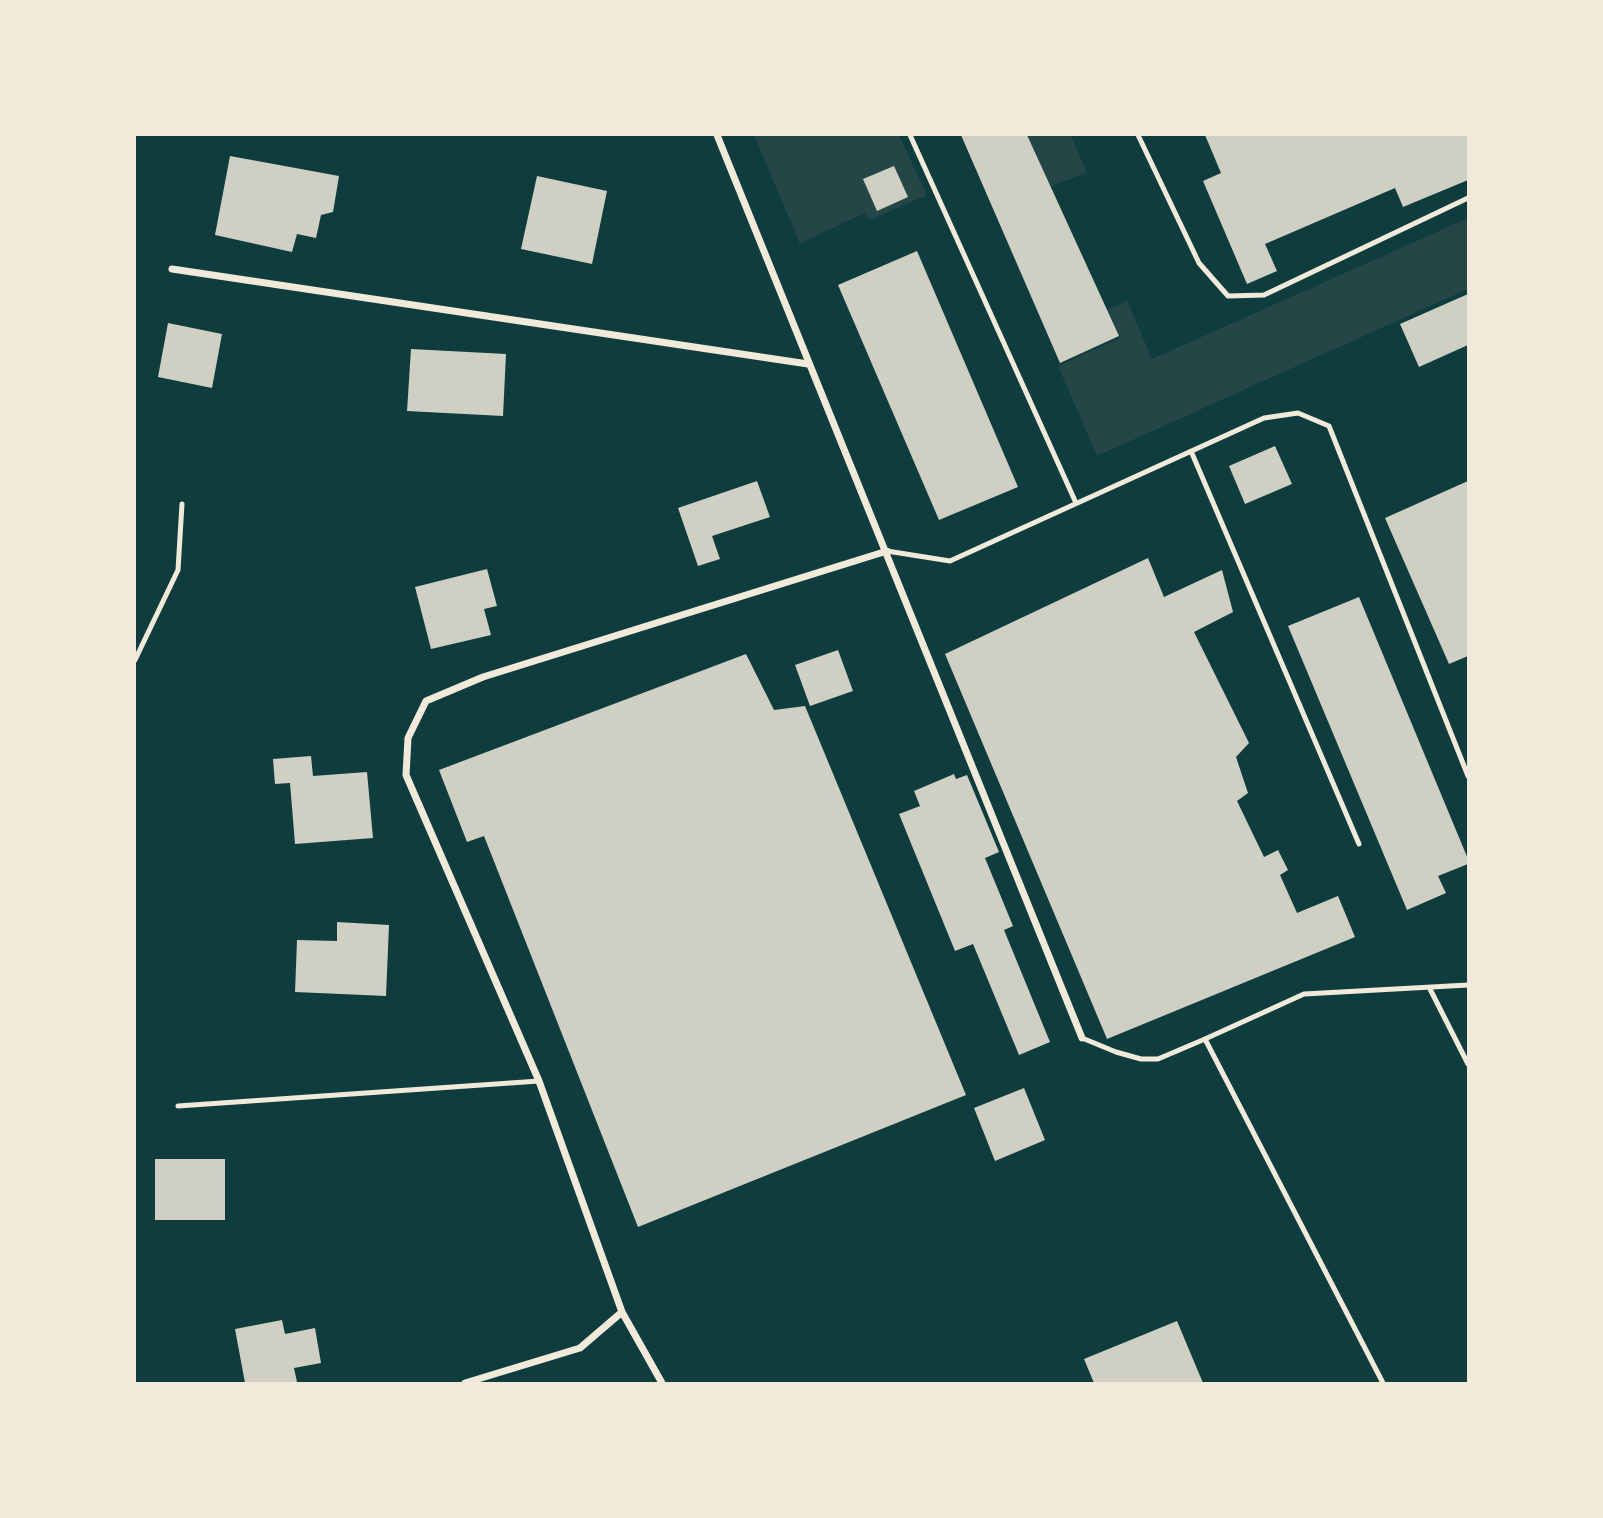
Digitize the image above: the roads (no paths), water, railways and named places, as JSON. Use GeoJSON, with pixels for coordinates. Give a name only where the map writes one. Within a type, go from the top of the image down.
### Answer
{"type":"FeatureCollection","features":[{"type":"Feature","properties":{"kind":"street"},"geometry":{"type":"LineString","coordinates":[[717,135],[1082,1038]]}},
{"type":"Feature","properties":{"kind":"street"},"geometry":{"type":"LineString","coordinates":[[172,269],[808,364]]}},
{"type":"Feature","properties":{"kind":"street"},"geometry":{"type":"LineString","coordinates":[[662,1383],[622,1312],[539,1081],[406,775],[408,737],[426,701],[483,677],[887,551]]}},
{"type":"Feature","properties":{"kind":"street"},"geometry":{"type":"LineString","coordinates":[[465,1383],[580,1348],[622,1312]]}},
{"type":"Feature","properties":{"kind":"lane"},"geometry":{"type":"LineString","coordinates":[[910,135],[1076,503]]}},
{"type":"Feature","properties":{"kind":"lane"},"geometry":{"type":"LineString","coordinates":[[1138,135],[1199,263],[1228,296],[1264,295],[1468,198]]}},
{"type":"Feature","properties":{"kind":"lane"},"geometry":{"type":"LineString","coordinates":[[887,551],[950,561],[1264,418],[1298,412],[1329,426],[1468,776]]}},
{"type":"Feature","properties":{"kind":"lane"},"geometry":{"type":"LineString","coordinates":[[1191,451],[1359,844]]}},
{"type":"Feature","properties":{"kind":"lane"},"geometry":{"type":"LineString","coordinates":[[135,660],[178,570],[182,504]]}},
{"type":"Feature","properties":{"kind":"lane"},"geometry":{"type":"LineString","coordinates":[[1082,1038],[1141,1059],[1158,1059],[1304,994],[1468,985]]}},
{"type":"Feature","properties":{"kind":"lane"},"geometry":{"type":"LineString","coordinates":[[1430,989],[1468,1064]]}},
{"type":"Feature","properties":{"kind":"lane"},"geometry":{"type":"LineString","coordinates":[[1205,1039],[1383,1383]]}},
{"type":"Feature","properties":{"kind":"lane"},"geometry":{"type":"LineString","coordinates":[[178,1106],[539,1081]]}}]}
